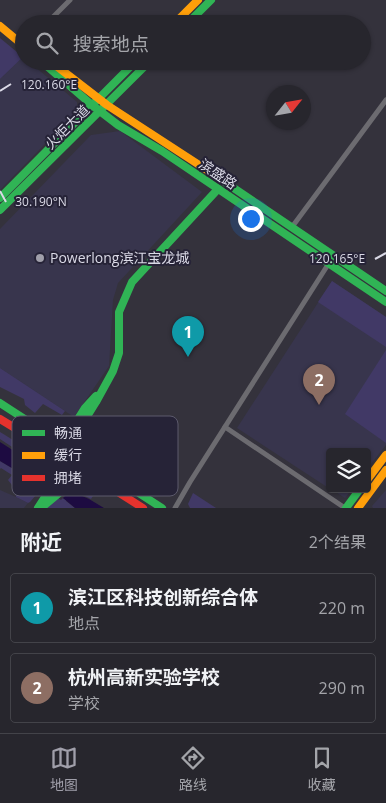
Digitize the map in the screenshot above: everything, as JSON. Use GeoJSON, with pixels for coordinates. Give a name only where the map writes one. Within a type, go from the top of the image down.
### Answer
{"type":"FeatureCollection","features":[{"type":"Feature","properties":{"kind":"main road"},"geometry":{"type":"LineString","coordinates":[[183,15],[198,0]]}},
{"type":"Feature","properties":{"kind":"main road"},"geometry":{"type":"LineString","coordinates":[[196,15],[211,0]]}},
{"type":"Feature","properties":{"kind":"main road"},"geometry":{"type":"LineString","coordinates":[[0,22],[15,34]]}},
{"type":"Feature","properties":{"kind":"main road"},"geometry":{"type":"LineString","coordinates":[[0,26],[15,38]]}},
{"type":"Feature","properties":{"kind":"main road","name":"滨盛路"},"geometry":{"type":"LineString","coordinates":[[53,70],[95,102],[107,106],[193,160],[386,291]]}},
{"type":"Feature","properties":{"kind":"main road","name":"滨盛路"},"geometry":{"type":"LineString","coordinates":[[60,70],[95,102],[100,111],[118,125],[162,151],[386,302]]}},
{"type":"Feature","properties":{"kind":"main road","name":"火炬大道"},"geometry":{"type":"LineString","coordinates":[[0,198],[127,70]]}},
{"type":"Feature","properties":{"kind":"main road","name":"火炬大道"},"geometry":{"type":"LineString","coordinates":[[0,210],[141,70]]}},
{"type":"Feature","properties":{"kind":"main road"},"geometry":{"type":"LineString","coordinates":[[86,416],[113,371],[119,354],[119,312],[132,282],[218,190]]}},
{"type":"Feature","properties":{"kind":"main road"},"geometry":{"type":"LineString","coordinates":[[0,403],[20,416]]}},
{"type":"Feature","properties":{"kind":"main road"},"geometry":{"type":"LineString","coordinates":[[0,420],[12,427]]}},
{"type":"Feature","properties":{"kind":"main road"},"geometry":{"type":"LineString","coordinates":[[371,475],[386,455]]}},
{"type":"Feature","properties":{"kind":"main road"},"geometry":{"type":"LineString","coordinates":[[358,508],[386,470]]}},
{"type":"Feature","properties":{"kind":"main road"},"geometry":{"type":"LineString","coordinates":[[345,508],[357,493]]}},
{"type":"Feature","properties":{"kind":"main road"},"geometry":{"type":"LineString","coordinates":[[124,496],[143,508]]}},
{"type":"Feature","properties":{"kind":"main road"},"geometry":{"type":"LineString","coordinates":[[144,496],[162,508]]}},
{"type":"Feature","properties":{"kind":"street"},"geometry":{"type":"LineString","coordinates":[[55,15],[70,0]]}},
{"type":"Feature","properties":{"kind":"street"},"geometry":{"type":"LineString","coordinates":[[292,228],[386,100]]}},
{"type":"Feature","properties":{"kind":"street"},"geometry":{"type":"LineString","coordinates":[[175,508],[329,263]]}},
{"type":"Feature","properties":{"kind":"street"},"geometry":{"type":"LineString","coordinates":[[225,427],[345,508]]}},
{"type":"Feature","properties":{"kind":"shaded area"},"geometry":{"type":"Polygon","coordinates":[[[0,38],[15,50],[15,65],[0,79],[0,38]]]}},
{"type":"Feature","properties":{"kind":"shaded area"},"geometry":{"type":"Polygon","coordinates":[[[15,65],[15,70],[39,70],[77,102],[77,111],[0,190],[0,79],[15,65]]]}},
{"type":"Feature","properties":{"kind":"shaded area"},"geometry":{"type":"Polygon","coordinates":[[[120,131],[202,192],[118,283],[113,300],[109,366],[75,416],[72,416],[0,368],[0,229],[91,135],[120,131]]]}},
{"type":"Feature","properties":{"kind":"shaded area"},"geometry":{"type":"Polygon","coordinates":[[[332,281],[386,317],[386,445],[371,464],[371,448],[326,448],[326,486],[237,428],[332,281]]]}},
{"type":"Feature","properties":{"kind":"shaded area"},"geometry":{"type":"Polygon","coordinates":[[[332,281],[386,317],[386,347],[318,302],[332,281]]]}},
{"type":"Feature","properties":{"kind":"shaded area"},"geometry":{"type":"Polygon","coordinates":[[[386,350],[386,443],[345,414],[386,350]]]}},
{"type":"Feature","properties":{"kind":"shaded area"},"geometry":{"type":"Polygon","coordinates":[[[0,368],[65,411],[62,415],[43,404],[35,413],[25,405],[24,399],[0,387],[0,368]]]}},
{"type":"Feature","properties":{"kind":"shaded area"},"geometry":{"type":"Polygon","coordinates":[[[0,432],[12,440],[12,447],[0,439],[0,432]]]}},
{"type":"Feature","properties":{"kind":"shaded area"},"geometry":{"type":"Polygon","coordinates":[[[0,442],[12,450],[12,468],[0,461],[0,442]]]}},
{"type":"Feature","properties":{"kind":"shaded area"},"geometry":{"type":"Polygon","coordinates":[[[0,461],[12,468],[12,475],[1,468],[0,461]]]}},
{"type":"Feature","properties":{"kind":"shaded area"},"geometry":{"type":"Polygon","coordinates":[[[12,475],[12,485],[8,480],[12,475]]]}},
{"type":"Feature","properties":{"kind":"shaded area"},"geometry":{"type":"Polygon","coordinates":[[[0,490],[28,503],[24,508],[0,508],[0,490]]]}},
{"type":"Feature","properties":{"kind":"shaded area"},"geometry":{"type":"Polygon","coordinates":[[[386,490],[386,508],[373,508],[372,506],[386,490]]]}},
{"type":"Feature","properties":{"kind":"shaded area"},"geometry":{"type":"Polygon","coordinates":[[[193,493],[216,508],[190,508],[188,504],[193,493]]]}},
{"type":"Feature","properties":{"kind":"shaded area"},"geometry":{"type":"Polygon","coordinates":[[[337,493],[349,493],[345,498],[337,493]]]}},
{"type":"Feature","properties":{"kind":"shaded area"},"geometry":{"type":"Polygon","coordinates":[[[16,496],[35,496],[28,503],[16,496]]]}},
{"type":"Feature","properties":{"kind":"shaded area"},"geometry":{"type":"Polygon","coordinates":[[[59,496],[66,500],[75,508],[44,508],[59,496]]]}},
{"type":"Feature","properties":{"kind":"shaded area"},"geometry":{"type":"Polygon","coordinates":[[[60,496],[82,496],[104,508],[75,508],[60,496]]]}},
{"type":"Feature","properties":{"kind":"pier"},"geometry":{"type":"Polygon","coordinates":[[[55,496],[65,496],[61,500],[55,496]]]}},
{"type":"Feature","properties":{"kind":"traffic: fast"},"geometry":{"type":"LineString","coordinates":[[196,15],[211,0]]}},
{"type":"Feature","properties":{"kind":"traffic: fast"},"geometry":{"type":"LineString","coordinates":[[51,70],[118,125],[162,151],[386,302]]}},
{"type":"Feature","properties":{"kind":"traffic: fast"},"geometry":{"type":"LineString","coordinates":[[0,198],[127,70]]}},
{"type":"Feature","properties":{"kind":"traffic: fast"},"geometry":{"type":"LineString","coordinates":[[0,210],[141,70]]}},
{"type":"Feature","properties":{"kind":"traffic: fast"},"geometry":{"type":"LineString","coordinates":[[210,172],[386,291]]}},
{"type":"Feature","properties":{"kind":"traffic: fast"},"geometry":{"type":"LineString","coordinates":[[87,416],[113,371],[119,353],[119,312],[132,282],[218,189]]}},
{"type":"Feature","properties":{"kind":"traffic: fast"},"geometry":{"type":"LineString","coordinates":[[80,416],[96,396]]}},
{"type":"Feature","properties":{"kind":"traffic: fast"},"geometry":{"type":"LineString","coordinates":[[0,403],[20,416]]}},
{"type":"Feature","properties":{"kind":"traffic: fast"},"geometry":{"type":"LineString","coordinates":[[346,508],[357,493]]}},
{"type":"Feature","properties":{"kind":"traffic: fast"},"geometry":{"type":"LineString","coordinates":[[38,508],[46,496]]}},
{"type":"Feature","properties":{"kind":"traffic: fast"},"geometry":{"type":"LineString","coordinates":[[41,508],[56,496]]}},
{"type":"Feature","properties":{"kind":"traffic: fast"},"geometry":{"type":"LineString","coordinates":[[143,496],[162,508]]}},
{"type":"Feature","properties":{"kind":"traffic: slow"},"geometry":{"type":"LineString","coordinates":[[183,15],[198,0]]}},
{"type":"Feature","properties":{"kind":"traffic: slow"},"geometry":{"type":"LineString","coordinates":[[0,26],[15,38]]}},
{"type":"Feature","properties":{"kind":"traffic: slow"},"geometry":{"type":"LineString","coordinates":[[62,70],[107,105],[210,172]]}},
{"type":"Feature","properties":{"kind":"traffic: slow"},"geometry":{"type":"LineString","coordinates":[[371,475],[386,455]]}},
{"type":"Feature","properties":{"kind":"traffic: slow"},"geometry":{"type":"LineString","coordinates":[[358,508],[386,470]]}},
{"type":"Feature","properties":{"kind":"traffic: jam"},"geometry":{"type":"LineString","coordinates":[[0,419],[12,426]]}},
{"type":"Feature","properties":{"kind":"traffic: jam"},"geometry":{"type":"LineString","coordinates":[[124,496],[143,508]]}},
{"type":"Feature","properties":{"kind":"place","name":"Powerlong滨江宝龙城"},"geometry":{"type":"Point","coordinates":[40,258]}},
{"type":"Feature","properties":{"kind":"place","name":"滨江区科技创新综合体"},"geometry":{"type":"Point","coordinates":[188,357]}},
{"type":"Feature","properties":{"kind":"place","name":"杭州高新实验学校"},"geometry":{"type":"Point","coordinates":[319,405]}}]}
